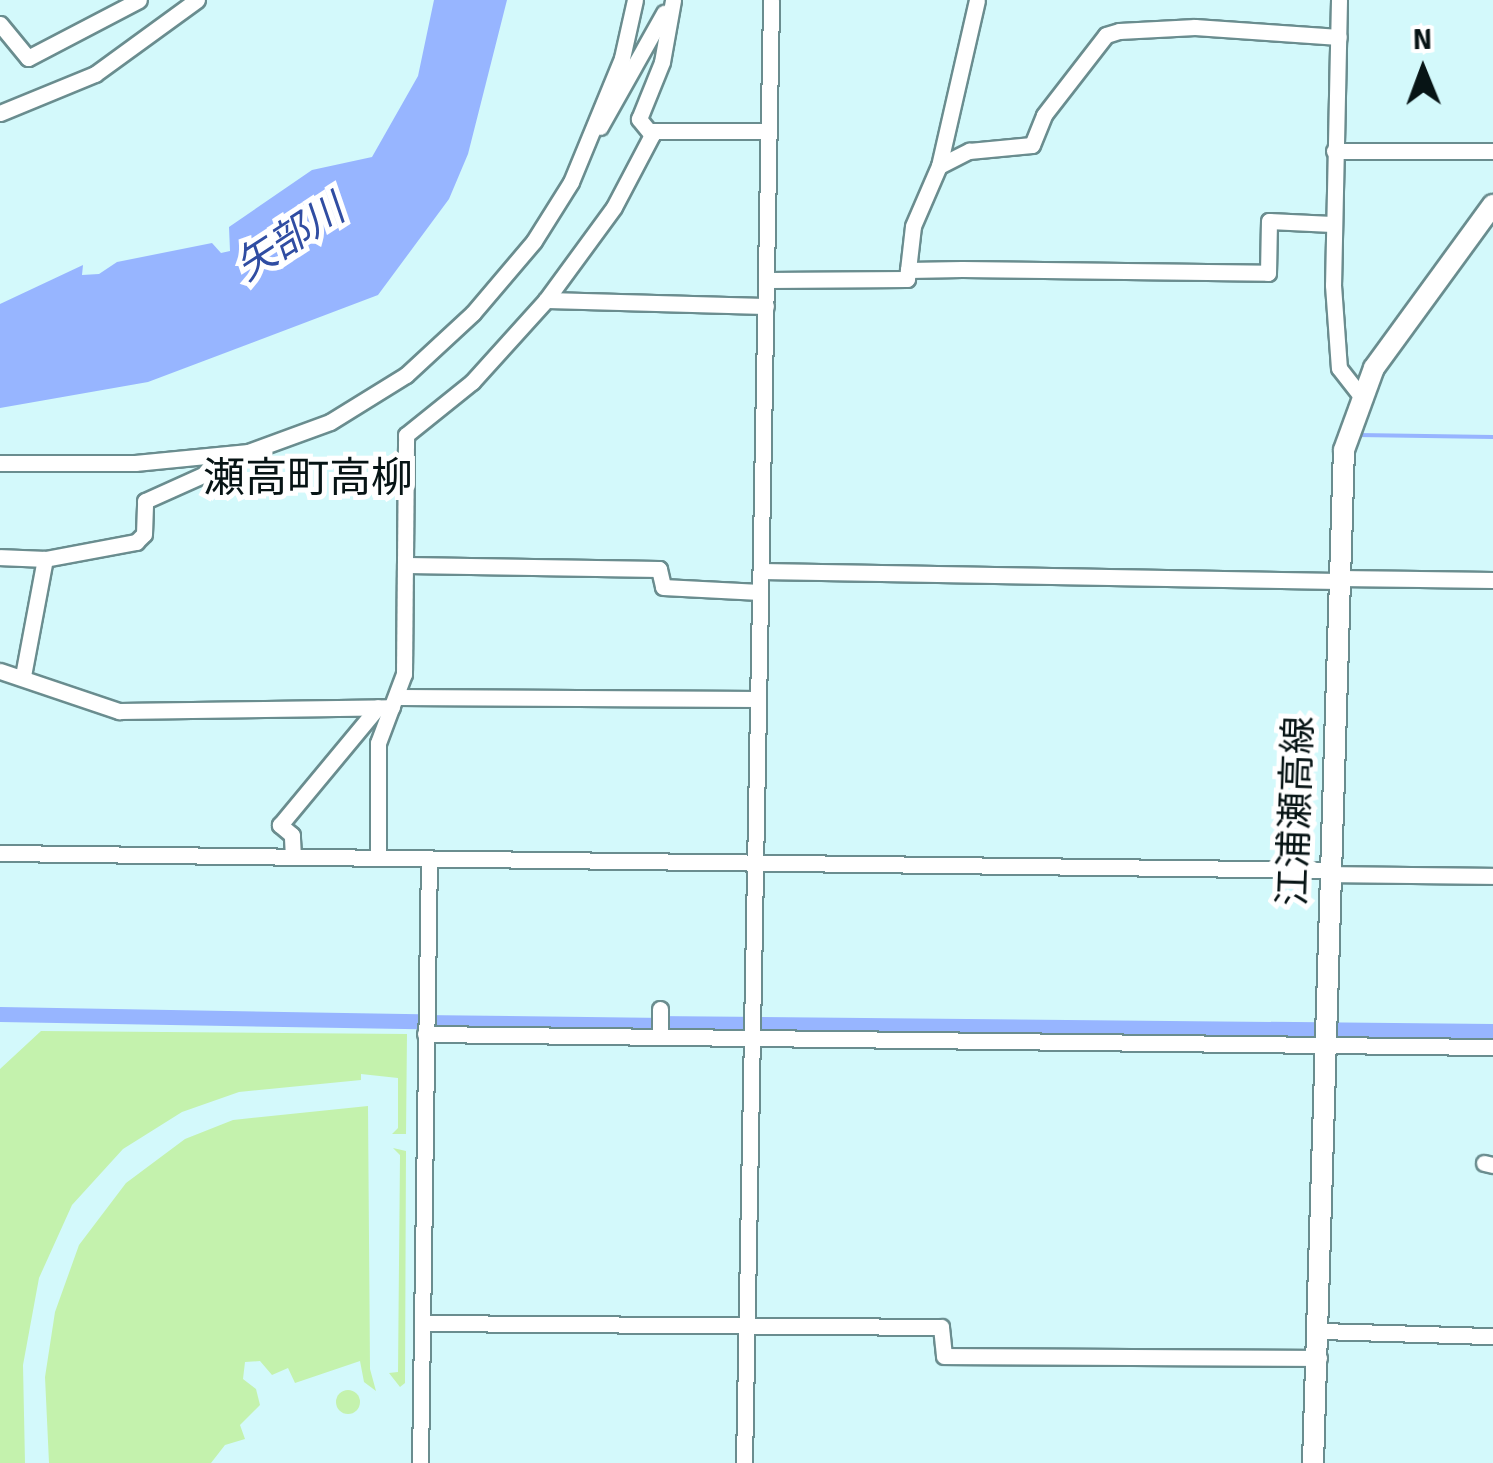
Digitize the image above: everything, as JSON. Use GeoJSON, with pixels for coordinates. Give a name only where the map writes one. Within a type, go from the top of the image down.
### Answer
{"type":"FeatureCollection","features":[{"type":"Feature","properties":{"kind":"main road","name":"江浦瀬高線"},"geometry":{"type":"LineString","coordinates":[[1312,1463],[1320,1331],[1329,872],[1344,450],[1359,394],[1493,205]]}},
{"type":"Feature","properties":{"kind":"street"},"geometry":{"type":"LineString","coordinates":[[0,24],[28,58],[138,0]]}},
{"type":"Feature","properties":{"kind":"street"},"geometry":{"type":"LineString","coordinates":[[0,113],[109,66],[198,0]]}},
{"type":"Feature","properties":{"kind":"street"},"geometry":{"type":"LineString","coordinates":[[594,134],[635,0]]}},
{"type":"Feature","properties":{"kind":"street"},"geometry":{"type":"LineString","coordinates":[[0,557],[45,558],[136,542],[144,534],[145,501],[248,452],[330,422],[430,356],[534,241],[594,134],[613,112],[671,0]]}},
{"type":"Feature","properties":{"kind":"street"},"geometry":{"type":"LineString","coordinates":[[671,0],[662,62],[639,119],[650,131],[768,131]]}},
{"type":"Feature","properties":{"kind":"street"},"geometry":{"type":"LineString","coordinates":[[744,1463],[771,0]]}},
{"type":"Feature","properties":{"kind":"street"},"geometry":{"type":"LineString","coordinates":[[768,280],[907,279],[913,226],[939,166],[977,0]]}},
{"type":"Feature","properties":{"kind":"street"},"geometry":{"type":"LineString","coordinates":[[1340,0],[1332,224],[1339,368],[1359,394]]}},
{"type":"Feature","properties":{"kind":"street"},"geometry":{"type":"LineString","coordinates":[[939,166],[969,152],[1032,145],[1044,115],[1106,35],[1119,31],[1212,28],[1339,38]]}},
{"type":"Feature","properties":{"kind":"street"},"geometry":{"type":"LineString","coordinates":[[378,858],[378,743],[390,704],[407,565],[406,435],[472,382],[546,300],[614,207],[650,131]]}},
{"type":"Feature","properties":{"kind":"street"},"geometry":{"type":"LineString","coordinates":[[1334,152],[1493,151]]}},
{"type":"Feature","properties":{"kind":"street"},"geometry":{"type":"LineString","coordinates":[[908,270],[1268,273],[1269,221],[1332,224]]}},
{"type":"Feature","properties":{"kind":"street"},"geometry":{"type":"LineString","coordinates":[[546,300],[766,306]]}},
{"type":"Feature","properties":{"kind":"street"},"geometry":{"type":"LineString","coordinates":[[0,462],[135,463],[248,452]]}},
{"type":"Feature","properties":{"kind":"street"},"geometry":{"type":"LineString","coordinates":[[23,676],[45,558]]}},
{"type":"Feature","properties":{"kind":"street"},"geometry":{"type":"LineString","coordinates":[[407,565],[659,569],[663,587],[760,592]]}},
{"type":"Feature","properties":{"kind":"street"},"geometry":{"type":"LineString","coordinates":[[761,570],[1493,580]]}},
{"type":"Feature","properties":{"kind":"street"},"geometry":{"type":"LineString","coordinates":[[0,670],[23,676],[82,703],[119,711],[758,699]]}},
{"type":"Feature","properties":{"kind":"street"},"geometry":{"type":"LineString","coordinates":[[292,857],[292,835],[280,825],[390,704]]}},
{"type":"Feature","properties":{"kind":"street"},"geometry":{"type":"LineString","coordinates":[[0,853],[1493,876]]}},
{"type":"Feature","properties":{"kind":"street"},"geometry":{"type":"LineString","coordinates":[[420,1463],[430,859]]}},
{"type":"Feature","properties":{"kind":"street"},"geometry":{"type":"LineString","coordinates":[[425,1032],[660,1023],[751,1036],[1326,1034],[1493,1046]]}},
{"type":"Feature","properties":{"kind":"street"},"geometry":{"type":"LineString","coordinates":[[422,1323],[941,1327],[944,1356],[1319,1358]]}},
{"type":"Feature","properties":{"kind":"street"},"geometry":{"type":"LineString","coordinates":[[1320,1331],[1493,1336]]}},
{"type":"Feature","properties":{"kind":"green space"},"geometry":{"type":"Polygon","coordinates":[[[41,1031],[407,1034],[406,1134],[392,1134],[398,1128],[398,1078],[361,1074],[361,1080],[239,1092],[182,1112],[123,1149],[72,1205],[39,1278],[23,1365],[25,1463],[0,1463],[0,1069],[41,1031]]]}},
{"type":"Feature","properties":{"kind":"green space"},"geometry":{"type":"Polygon","coordinates":[[[368,1106],[370,1369],[376,1391],[364,1382],[360,1361],[295,1383],[288,1368],[272,1375],[260,1361],[245,1362],[243,1379],[256,1389],[260,1405],[240,1425],[245,1439],[225,1445],[211,1463],[49,1463],[45,1377],[55,1312],[79,1245],[126,1183],[185,1139],[233,1120],[368,1106]]]}},
{"type":"Feature","properties":{"kind":"green space"},"geometry":{"type":"Polygon","coordinates":[[[393,1148],[406,1151],[405,1383],[400,1387],[389,1373],[398,1372],[400,1155],[393,1148]]]}},
{"type":"Feature","properties":{"kind":"green space"},"geometry":{"type":"Polygon","coordinates":[[[348,1390],[360,1402],[348,1414],[336,1402],[348,1390]]]}},
{"type":"Feature","properties":{"kind":"water","name":"矢部川"},"geometry":{"type":"Polygon","coordinates":[[[434,0],[507,0],[468,154],[449,199],[378,295],[148,382],[0,408],[0,304],[83,265],[82,275],[99,274],[117,262],[212,243],[221,253],[230,251],[229,227],[312,170],[372,157],[418,76],[434,0]]]}},
{"type":"Feature","properties":{"kind":"water"},"geometry":{"type":"Polygon","coordinates":[[[0,1007],[435,1015],[435,1030],[0,1022],[0,1007]]]}},
{"type":"Feature","properties":{"kind":"water"},"geometry":{"type":"Polygon","coordinates":[[[654,1016],[1493,1024],[1493,1040],[675,1031],[655,1028],[654,1016]]]}},
{"type":"Feature","properties":{"kind":"waterway"},"geometry":{"type":"LineString","coordinates":[[1358,435],[1493,437]]}},
{"type":"Feature","properties":{"kind":"waterway"},"geometry":{"type":"LineString","coordinates":[[421,1021],[666,1024]]}},
{"type":"Feature","properties":{"kind":"district","name":"瀬高町高柳"},"geometry":{"type":"Point","coordinates":[308,479]}}]}
